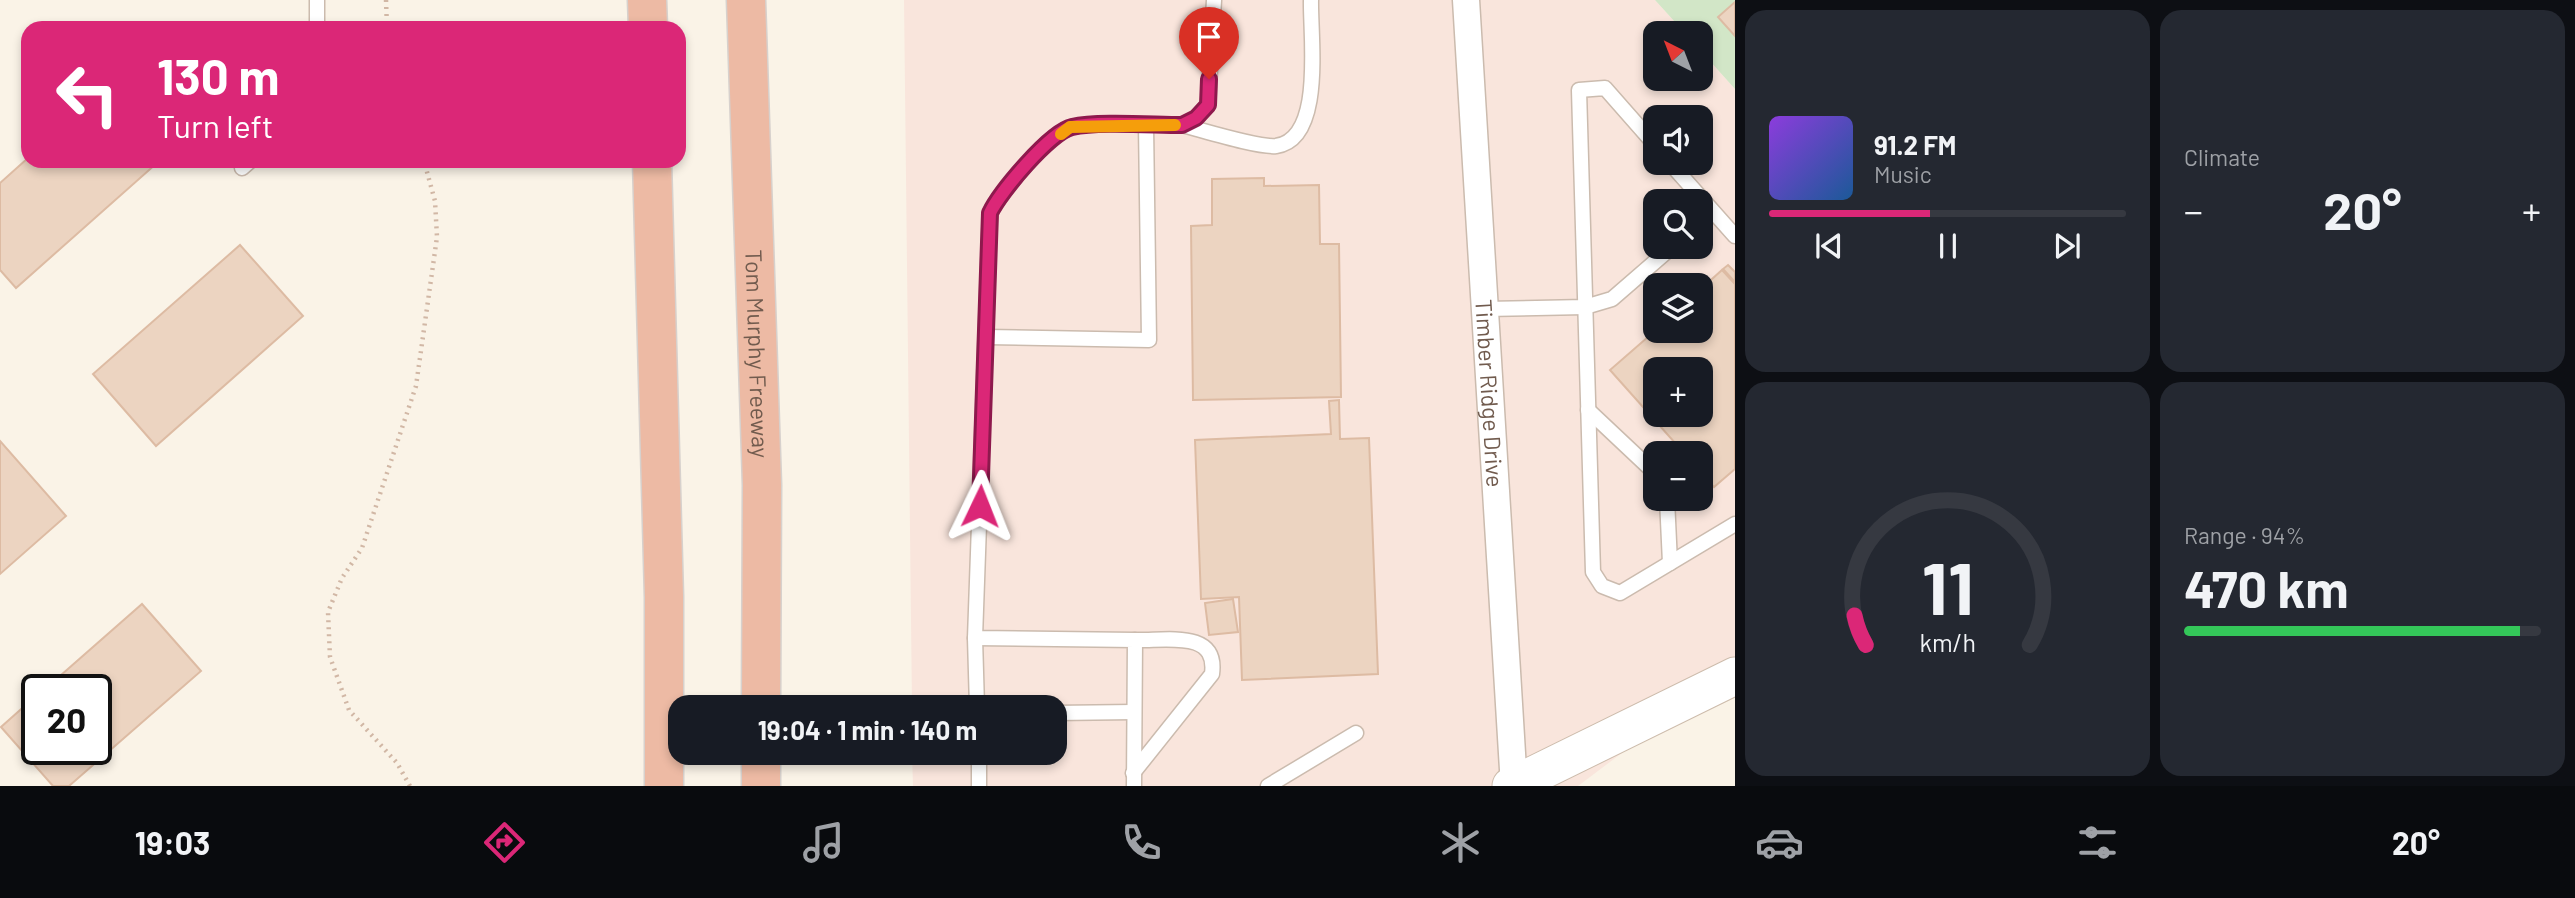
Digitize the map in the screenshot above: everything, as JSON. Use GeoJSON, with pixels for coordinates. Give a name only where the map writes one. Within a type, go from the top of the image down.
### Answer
{"type":"FeatureCollection","features":[{"type":"Feature","properties":{"kind":"highway"},"geometry":{"type":"LineString","coordinates":[[647,0],[648,21]]}},
{"type":"Feature","properties":{"kind":"highway","name":"Tom Murphy Freeway"},"geometry":{"type":"LineString","coordinates":[[746,0],[762,485],[761,695]]}},
{"type":"Feature","properties":{"kind":"highway"},"geometry":{"type":"LineString","coordinates":[[652,168],[664,597],[664,786]]}},
{"type":"Feature","properties":{"kind":"highway"},"geometry":{"type":"LineString","coordinates":[[761,765],[761,786]]}},
{"type":"Feature","properties":{"kind":"street","name":"Timber Ridge Drive"},"geometry":{"type":"LineString","coordinates":[[1466,0],[1513,785]]}},
{"type":"Feature","properties":{"kind":"street"},"geometry":{"type":"LineString","coordinates":[[1513,785],[1735,676]]}},
{"type":"Feature","properties":{"kind":"lane"},"geometry":{"type":"LineString","coordinates":[[317,0],[317,21]]}},
{"type":"Feature","properties":{"kind":"lane"},"geometry":{"type":"LineString","coordinates":[[1182,125],[1196,118],[1208,105],[1214,0]]}},
{"type":"Feature","properties":{"kind":"lane"},"geometry":{"type":"LineString","coordinates":[[977,695],[975,638],[990,213],[998,197],[1052,140],[1070,127],[1182,125],[1274,146],[1292,139],[1302,128],[1310,109],[1311,0]]}},
{"type":"Feature","properties":{"kind":"lane"},"geometry":{"type":"LineString","coordinates":[[1643,131],[1605,88],[1579,90],[1592,572],[1602,586],[1620,593],[1735,524]]}},
{"type":"Feature","properties":{"kind":"lane"},"geometry":{"type":"LineString","coordinates":[[986,337],[1149,340],[1146,125]]}},
{"type":"Feature","properties":{"kind":"lane"},"geometry":{"type":"LineString","coordinates":[[1681,175],[1693,189]]}},
{"type":"Feature","properties":{"kind":"lane"},"geometry":{"type":"LineString","coordinates":[[1713,211],[1735,236]]}},
{"type":"Feature","properties":{"kind":"lane"},"geometry":{"type":"LineString","coordinates":[[1485,309],[1585,307],[1612,299],[1658,259]]}},
{"type":"Feature","properties":{"kind":"lane"},"geometry":{"type":"LineString","coordinates":[[1588,410],[1643,462]]}},
{"type":"Feature","properties":{"kind":"lane"},"geometry":{"type":"LineString","coordinates":[[1668,511],[1670,563]]}},
{"type":"Feature","properties":{"kind":"lane"},"geometry":{"type":"LineString","coordinates":[[975,638],[1195,641],[1207,648],[1214,660],[1212,674],[1134,779]]}},
{"type":"Feature","properties":{"kind":"lane"},"geometry":{"type":"LineString","coordinates":[[1134,779],[1135,640]]}},
{"type":"Feature","properties":{"kind":"lane"},"geometry":{"type":"LineString","coordinates":[[1067,713],[1134,712]]}},
{"type":"Feature","properties":{"kind":"lane"},"geometry":{"type":"LineString","coordinates":[[1268,786],[1356,733]]}},
{"type":"Feature","properties":{"kind":"lane"},"geometry":{"type":"LineString","coordinates":[[978,765],[979,786]]}},
{"type":"Feature","properties":{"kind":"path"},"geometry":{"type":"LineString","coordinates":[[386,0],[387,21]]}},
{"type":"Feature","properties":{"kind":"path"},"geometry":{"type":"LineString","coordinates":[[410,786],[397,764],[349,710],[336,681],[330,657],[328,612],[342,578],[362,548],[416,386],[437,237],[435,201],[426,168]]}},
{"type":"Feature","properties":{"kind":"shaded area"},"geometry":{"type":"Polygon","coordinates":[[[904,0],[1655,0],[1674,21],[1643,21],[1643,91],[1713,91],[1713,64],[1735,89],[1735,668],[1578,786],[913,786],[912,765],[1067,765],[1067,695],[912,695],[904,0]]]}},
{"type":"Feature","properties":{"kind":"green space"},"geometry":{"type":"Polygon","coordinates":[[[1655,0],[1735,0],[1735,89],[1713,64],[1713,21],[1674,21],[1655,0]]]}},
{"type":"Feature","properties":{"kind":"building"},"geometry":{"type":"Polygon","coordinates":[[[1735,2],[1735,36],[1718,17],[1735,2]]]}},
{"type":"Feature","properties":{"kind":"building"},"geometry":{"type":"Polygon","coordinates":[[[21,164],[21,168],[151,168],[16,288],[0,270],[0,183],[21,164]]]}},
{"type":"Feature","properties":{"kind":"building"},"geometry":{"type":"Polygon","coordinates":[[[1264,178],[1264,186],[1319,185],[1320,244],[1339,244],[1341,397],[1193,400],[1191,226],[1212,225],[1212,179],[1264,178]]]}},
{"type":"Feature","properties":{"kind":"building"},"geometry":{"type":"Polygon","coordinates":[[[240,245],[303,316],[156,446],[93,374],[240,245]]]}},
{"type":"Feature","properties":{"kind":"building"},"geometry":{"type":"Polygon","coordinates":[[[1728,265],[1735,272],[1735,282],[1723,269],[1728,265]]]}},
{"type":"Feature","properties":{"kind":"building"},"geometry":{"type":"Polygon","coordinates":[[[1722,270],[1735,284],[1735,469],[1714,487],[1713,441],[1673,441],[1661,427],[1713,427],[1713,357],[1643,357],[1643,407],[1610,370],[1643,341],[1713,343],[1713,278],[1722,270]]]}},
{"type":"Feature","properties":{"kind":"building"},"geometry":{"type":"Polygon","coordinates":[[[1339,400],[1340,439],[1369,438],[1378,674],[1242,680],[1239,597],[1201,599],[1195,440],[1331,434],[1329,401],[1339,400]]]}},
{"type":"Feature","properties":{"kind":"building"},"geometry":{"type":"Polygon","coordinates":[[[0,441],[66,516],[0,574],[0,441]]]}},
{"type":"Feature","properties":{"kind":"building"},"geometry":{"type":"Polygon","coordinates":[[[1233,599],[1238,632],[1209,635],[1205,603],[1233,599]]]}},
{"type":"Feature","properties":{"kind":"building"},"geometry":{"type":"Polygon","coordinates":[[[142,604],[201,671],[112,749],[112,674],[62,674],[142,604]]]}},
{"type":"Feature","properties":{"kind":"building"},"geometry":{"type":"Polygon","coordinates":[[[21,709],[21,750],[1,727],[21,709]]]}},
{"type":"Feature","properties":{"kind":"building"},"geometry":{"type":"Polygon","coordinates":[[[34,765],[93,765],[69,786],[53,786],[34,765]]]}},
{"type":"Feature","properties":{"kind":"slow traffic"},"geometry":{"type":"LineString","coordinates":[[1061,134],[1070,127],[1175,125]]}},
{"type":"Feature","properties":{"kind":"route"},"geometry":{"type":"LineString","coordinates":[[980,506],[990,213],[998,197],[1052,140],[1070,127],[1182,125],[1196,118],[1208,105],[1209,79]]}}]}
